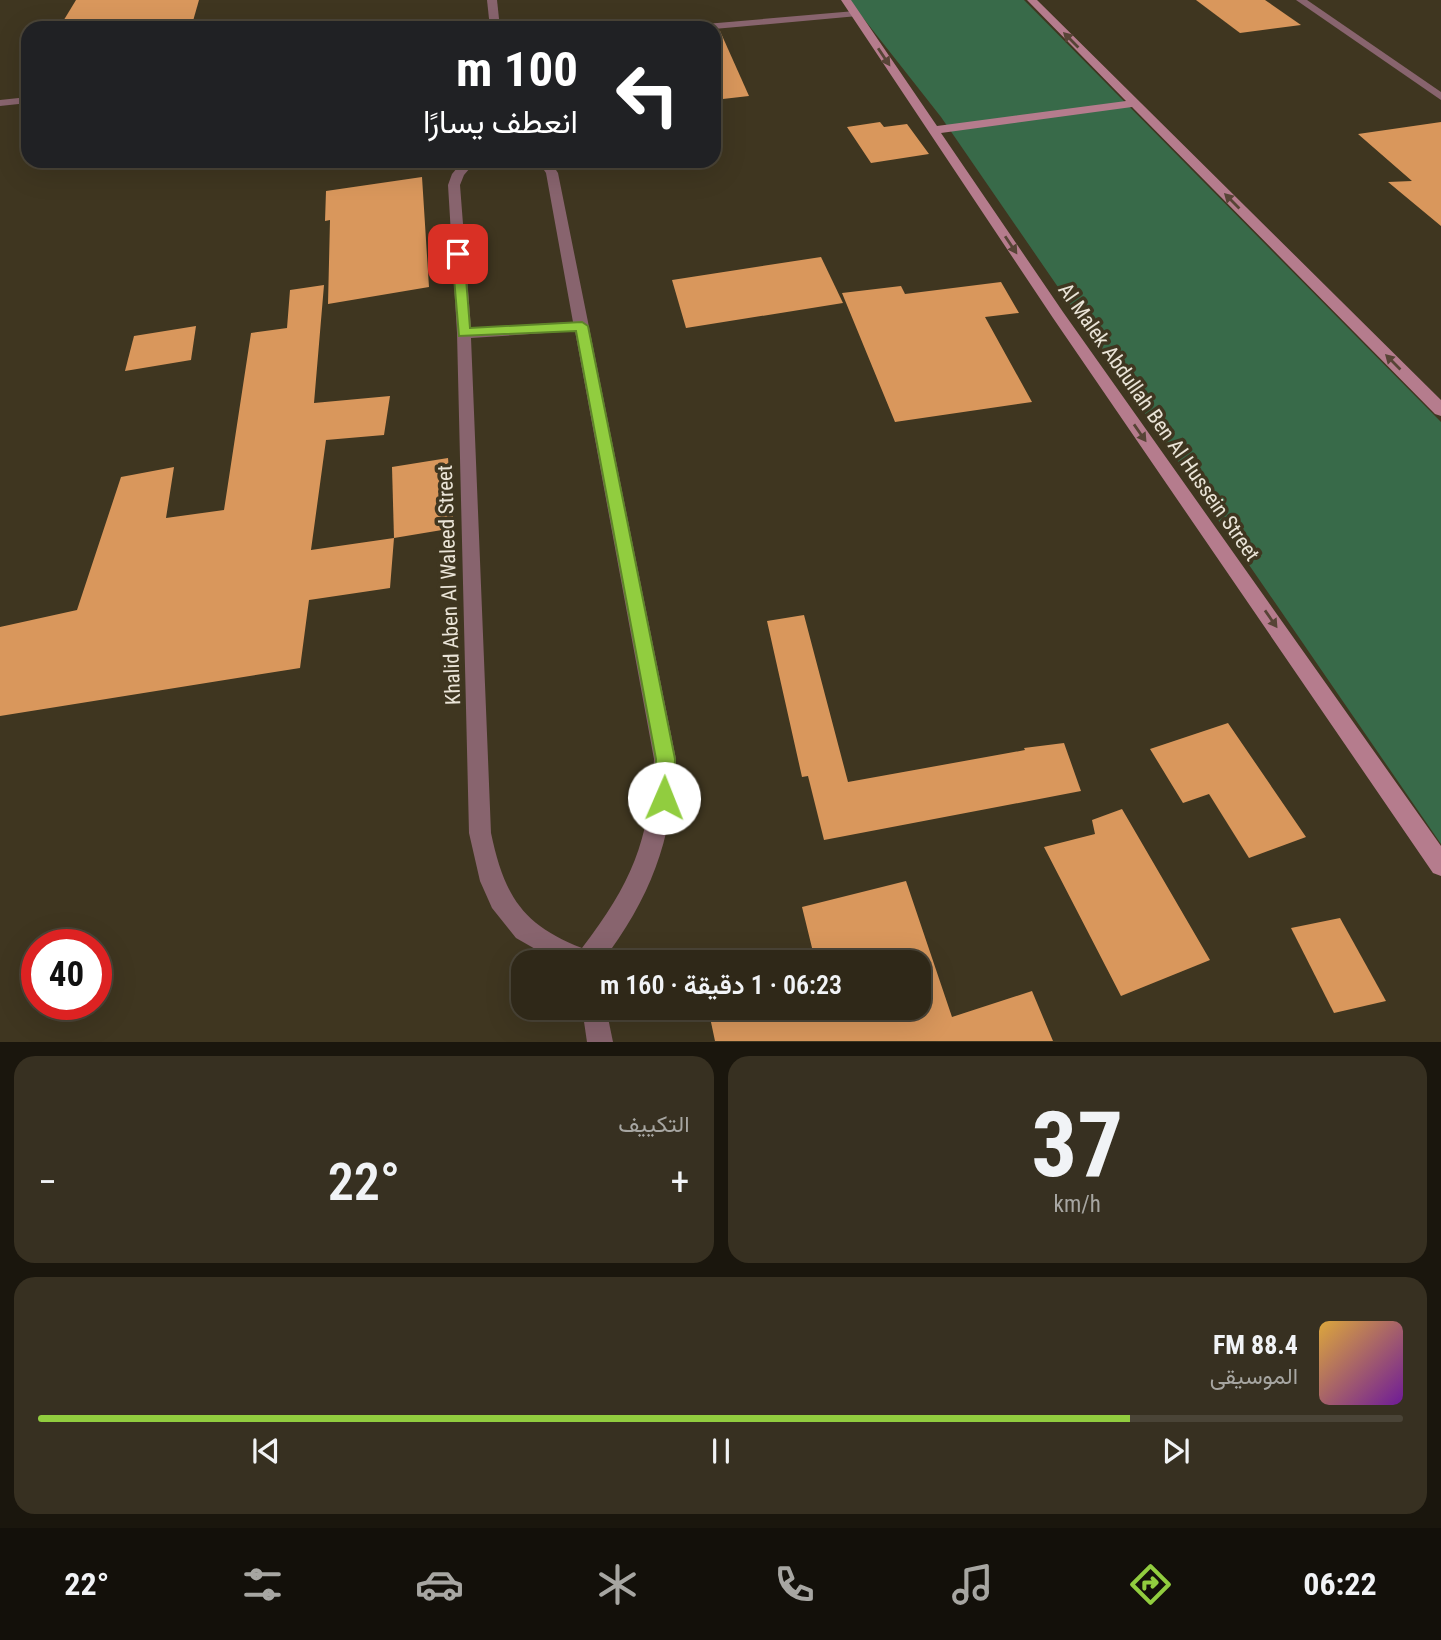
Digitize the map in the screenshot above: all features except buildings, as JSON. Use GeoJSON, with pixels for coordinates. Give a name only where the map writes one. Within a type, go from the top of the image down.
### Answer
{"type":"FeatureCollection","features":[{"type":"Feature","properties":{"kind":"main road"},"geometry":{"type":"LineString","coordinates":[[1032,0],[1441,410]]}},
{"type":"Feature","properties":{"kind":"main road","name":"Al Malek Abdullah Ben Al Hussein Street"},"geometry":{"type":"LineString","coordinates":[[850,7],[1058,315],[1441,865]]}},
{"type":"Feature","properties":{"kind":"main road"},"geometry":{"type":"LineString","coordinates":[[935,130],[1136,103]]}},
{"type":"Feature","properties":{"kind":"street"},"geometry":{"type":"LineString","coordinates":[[492,0],[494,21]]}},
{"type":"Feature","properties":{"kind":"street"},"geometry":{"type":"LineString","coordinates":[[1301,0],[1441,97]]}},
{"type":"Feature","properties":{"kind":"street"},"geometry":{"type":"LineString","coordinates":[[721,24],[850,7]]}},
{"type":"Feature","properties":{"kind":"street"},"geometry":{"type":"LineString","coordinates":[[0,103],[21,101]]}},
{"type":"Feature","properties":{"kind":"street","name":"Khalid Aben Al Waleed Street"},"geometry":{"type":"LineString","coordinates":[[464,168],[454,185],[464,333],[480,833],[485,869],[500,901],[522,929],[551,950],[587,962],[617,923],[641,882],[657,840],[664,798],[665,759],[552,173],[549,168]]}},
{"type":"Feature","properties":{"kind":"street"},"geometry":{"type":"LineString","coordinates":[[464,333],[582,326]]}},
{"type":"Feature","properties":{"kind":"street"},"geometry":{"type":"LineString","coordinates":[[596,1020],[600,1041]]}},
{"type":"Feature","properties":{"kind":"green space"},"geometry":{"type":"Polygon","coordinates":[[[849,0],[1024,0],[1441,422],[1441,844],[941,117],[849,0]]]}},
{"type":"Feature","properties":{"kind":"route"},"geometry":{"type":"LineString","coordinates":[[458,254],[464,333],[582,326],[665,759],[664,798]]}}]}
